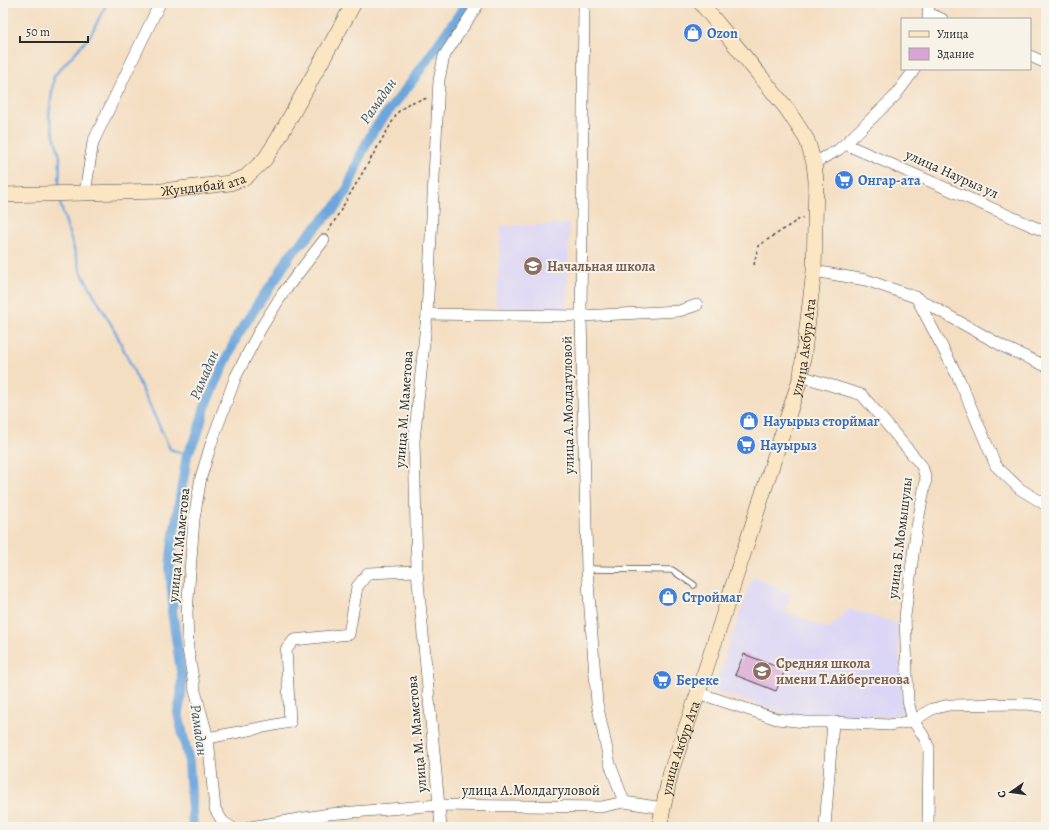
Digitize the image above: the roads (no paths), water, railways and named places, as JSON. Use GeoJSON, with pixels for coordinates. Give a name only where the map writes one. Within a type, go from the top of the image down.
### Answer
{"type":"FeatureCollection","features":[{"type":"Feature","properties":{"kind":"main road","name":"Жундибай ата"},"geometry":{"type":"LineString","coordinates":[[3,195],[162,191],[230,183],[246,177],[264,159],[278,139],[354,3]]}},
{"type":"Feature","properties":{"kind":"main road","name":"улица Акбур Ата"},"geometry":{"type":"LineString","coordinates":[[659,827],[671,771],[698,694],[801,376],[814,271],[816,182],[814,163],[807,140],[787,109],[701,3]]}},
{"type":"Feature","properties":{"kind":"street"},"geometry":{"type":"LineString","coordinates":[[85,193],[93,142],[160,3]]}},
{"type":"Feature","properties":{"kind":"street","name":"улица М. Маметова"},"geometry":{"type":"LineString","coordinates":[[441,827],[417,571],[414,441],[426,314],[439,80],[444,56],[479,3]]}},
{"type":"Feature","properties":{"kind":"street","name":"улица А.Молдагуловой"},"geometry":{"type":"LineString","coordinates":[[584,3],[582,316],[587,569],[597,702],[610,764],[624,802]]}},
{"type":"Feature","properties":{"kind":"street"},"geometry":{"type":"LineString","coordinates":[[929,12],[940,18]]}},
{"type":"Feature","properties":{"kind":"street"},"geometry":{"type":"LineString","coordinates":[[1031,56],[1046,63]]}},
{"type":"Feature","properties":{"kind":"street"},"geometry":{"type":"LineString","coordinates":[[814,163],[838,150],[845,144],[895,96],[914,70]]}},
{"type":"Feature","properties":{"kind":"street","name":"улица Наурыз ул"},"geometry":{"type":"LineString","coordinates":[[845,144],[1046,232]]}},
{"type":"Feature","properties":{"kind":"street","name":"улица М.Маметова"},"geometry":{"type":"LineString","coordinates":[[231,827],[223,822],[215,809],[208,738],[195,691],[188,649],[187,612],[193,527],[201,477],[212,441],[236,376],[261,328],[283,293],[324,240]]}},
{"type":"Feature","properties":{"kind":"street"},"geometry":{"type":"LineString","coordinates":[[814,271],[866,280],[915,297],[1006,348],[1046,366]]}},
{"type":"Feature","properties":{"kind":"street"},"geometry":{"type":"LineString","coordinates":[[915,297],[960,380],[996,466],[1020,489],[1046,505]]}},
{"type":"Feature","properties":{"kind":"street"},"geometry":{"type":"LineString","coordinates":[[426,314],[582,316],[679,311],[696,305]]}},
{"type":"Feature","properties":{"kind":"street","name":"улица Б.Момышулы"},"geometry":{"type":"LineString","coordinates":[[801,376],[862,396],[922,466],[926,479],[916,532],[905,616],[908,701],[913,721],[929,748],[928,827]]}},
{"type":"Feature","properties":{"kind":"street"},"geometry":{"type":"LineString","coordinates":[[208,738],[290,722],[286,650],[294,640],[349,634],[357,587],[368,573],[417,571]]}},
{"type":"Feature","properties":{"kind":"street"},"geometry":{"type":"LineString","coordinates":[[698,694],[778,719],[806,722],[889,725],[913,721],[932,709],[949,705],[1028,704],[1046,707]]}},
{"type":"Feature","properties":{"kind":"street"},"geometry":{"type":"LineString","coordinates":[[825,827],[833,722]]}},
{"type":"Feature","properties":{"kind":"street","name":"улица А.Молдагуловой"},"geometry":{"type":"LineString","coordinates":[[438,805],[601,807],[624,802],[663,808]]}},
{"type":"Feature","properties":{"kind":"street"},"geometry":{"type":"LineString","coordinates":[[250,827],[329,814],[438,805]]}},
{"type":"Feature","properties":{"kind":"lane"},"geometry":{"type":"LineString","coordinates":[[587,569],[672,570],[694,585]]}},
{"type":"Feature","properties":{"kind":"waterway"},"geometry":{"type":"LineString","coordinates":[[59,186],[60,157],[49,116],[54,76],[90,36],[107,3]]}},
{"type":"Feature","properties":{"kind":"waterway","name":"Рамадан"},"geometry":{"type":"LineString","coordinates":[[193,827],[189,762],[178,713],[182,678],[172,611],[173,603],[170,567],[187,455],[197,435],[205,407],[237,336],[290,255],[338,204],[348,188],[361,154],[373,131],[413,80],[467,3]]}},
{"type":"Feature","properties":{"kind":"waterway"},"geometry":{"type":"LineString","coordinates":[[60,203],[81,272],[116,333],[170,449],[187,455]]}},
{"type":"Feature","properties":{"kind":"place","name":"Ozon"},"geometry":{"type":"Point","coordinates":[693,33]}},
{"type":"Feature","properties":{"kind":"place","name":"Онгар-ата"},"geometry":{"type":"Point","coordinates":[844,180]}},
{"type":"Feature","properties":{"kind":"place","name":"Начальная школа"},"geometry":{"type":"Point","coordinates":[533,266]}},
{"type":"Feature","properties":{"kind":"place","name":"Науырыз сторймаг"},"geometry":{"type":"Point","coordinates":[749,421]}},
{"type":"Feature","properties":{"kind":"place","name":"Науырыз"},"geometry":{"type":"Point","coordinates":[746,445]}},
{"type":"Feature","properties":{"kind":"place","name":"Строймаг"},"geometry":{"type":"Point","coordinates":[668,597]}},
{"type":"Feature","properties":{"kind":"place","name":"Средняя школа имени Т.Айбергенова"},"geometry":{"type":"Point","coordinates":[762,671]}},
{"type":"Feature","properties":{"kind":"place","name":"Береке"},"geometry":{"type":"Point","coordinates":[662,680]}}]}
